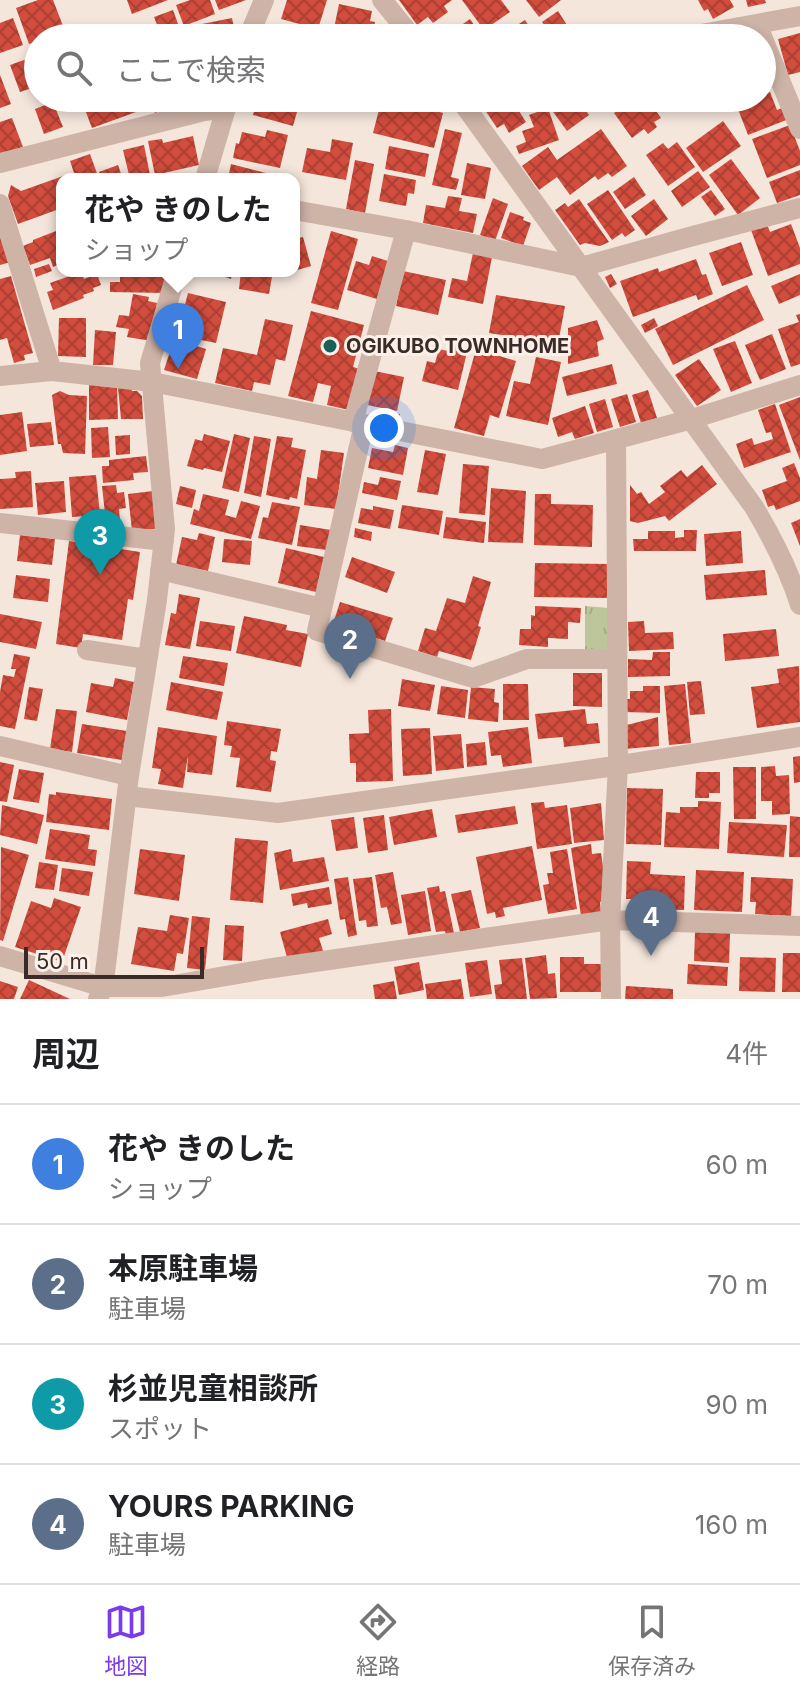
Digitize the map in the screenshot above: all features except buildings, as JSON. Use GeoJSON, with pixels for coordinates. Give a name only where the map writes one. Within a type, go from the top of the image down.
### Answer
{"type":"FeatureCollection","features":[{"type":"Feature","properties":{"kind":"street"},"geometry":{"type":"LineString","coordinates":[[254,24],[264,0]]}},
{"type":"Feature","properties":{"kind":"street"},"geometry":{"type":"LineString","coordinates":[[382,0],[402,24]]}},
{"type":"Feature","properties":{"kind":"street"},"geometry":{"type":"LineString","coordinates":[[757,24],[800,16]]}},
{"type":"Feature","properties":{"kind":"street"},"geometry":{"type":"LineString","coordinates":[[776,70],[800,129]]}},
{"type":"Feature","properties":{"kind":"street"},"geometry":{"type":"LineString","coordinates":[[0,163],[200,112]]}},
{"type":"Feature","properties":{"kind":"street"},"geometry":{"type":"LineString","coordinates":[[207,173],[225,112]]}},
{"type":"Feature","properties":{"kind":"street"},"geometry":{"type":"LineString","coordinates":[[469,112],[754,507],[796,578],[800,605]]}},
{"type":"Feature","properties":{"kind":"street"},"geometry":{"type":"LineString","coordinates":[[0,204],[52,371]]}},
{"type":"Feature","properties":{"kind":"street"},"geometry":{"type":"LineString","coordinates":[[300,211],[581,267],[800,208]]}},
{"type":"Feature","properties":{"kind":"street"},"geometry":{"type":"LineString","coordinates":[[406,230],[358,423],[317,631],[473,678],[527,659],[617,659]]}},
{"type":"Feature","properties":{"kind":"street"},"geometry":{"type":"LineString","coordinates":[[100,993],[164,541],[150,363],[175,277]]}},
{"type":"Feature","properties":{"kind":"street"},"geometry":{"type":"LineString","coordinates":[[0,376],[52,371],[152,382],[542,459],[692,419],[800,385]]}},
{"type":"Feature","properties":{"kind":"street"},"geometry":{"type":"LineString","coordinates":[[611,999],[610,920],[618,765],[616,439]]}},
{"type":"Feature","properties":{"kind":"street"},"geometry":{"type":"LineString","coordinates":[[0,523],[164,541]]}},
{"type":"Feature","properties":{"kind":"street"},"geometry":{"type":"LineString","coordinates":[[160,570],[322,608]]}},
{"type":"Feature","properties":{"kind":"street"},"geometry":{"type":"LineString","coordinates":[[87,650],[147,659]]}},
{"type":"Feature","properties":{"kind":"street"},"geometry":{"type":"LineString","coordinates":[[0,746],[128,786],[278,813],[800,737]]}},
{"type":"Feature","properties":{"kind":"street"},"geometry":{"type":"LineString","coordinates":[[0,956],[100,993],[162,987],[610,920],[800,926]]}},
{"type":"Feature","properties":{"kind":"green space"},"geometry":{"type":"Polygon","coordinates":[[[585,606],[609,608],[607,650],[585,650],[585,606]]]}},
{"type":"Feature","properties":{"kind":"place","name":"OGIKUBO TOWNHOME"},"geometry":{"type":"Point","coordinates":[330,346]}},
{"type":"Feature","properties":{"kind":"place","name":"花や きのした"},"geometry":{"type":"Point","coordinates":[178,369]}},
{"type":"Feature","properties":{"kind":"place","name":"杉並児童相談所"},"geometry":{"type":"Point","coordinates":[100,575]}},
{"type":"Feature","properties":{"kind":"place","name":"本原駐車場"},"geometry":{"type":"Point","coordinates":[350,679]}},
{"type":"Feature","properties":{"kind":"place","name":"YOURS PARKING"},"geometry":{"type":"Point","coordinates":[651,956]}}]}
